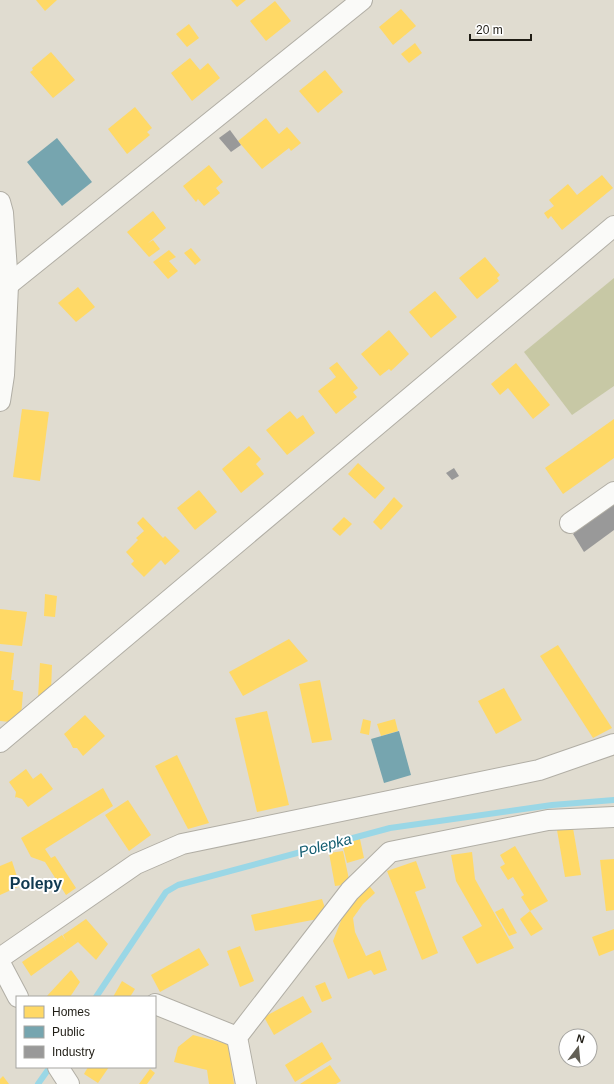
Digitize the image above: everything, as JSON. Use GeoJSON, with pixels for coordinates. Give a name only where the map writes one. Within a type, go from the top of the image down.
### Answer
{"type":"FeatureCollection","features":[{"type":"Feature","properties":{"kind":"street"},"geometry":{"type":"LineString","coordinates":[[8,285],[362,0]]}},
{"type":"Feature","properties":{"kind":"street"},"geometry":{"type":"LineString","coordinates":[[0,202],[3,213],[8,285],[4,375],[0,401]]}},
{"type":"Feature","properties":{"kind":"street"},"geometry":{"type":"LineString","coordinates":[[0,742],[614,226]]}},
{"type":"Feature","properties":{"kind":"street"},"geometry":{"type":"LineString","coordinates":[[570,523],[614,492]]}},
{"type":"Feature","properties":{"kind":"street"},"geometry":{"type":"LineString","coordinates":[[0,958],[136,864],[182,844],[539,770],[614,744]]}},
{"type":"Feature","properties":{"kind":"street"},"geometry":{"type":"LineString","coordinates":[[246,1084],[237,1037],[350,891],[390,852],[548,820],[614,818]]}},
{"type":"Feature","properties":{"kind":"street"},"geometry":{"type":"LineString","coordinates":[[0,963],[17,996]]}},
{"type":"Feature","properties":{"kind":"street"},"geometry":{"type":"LineString","coordinates":[[156,1004],[237,1037]]}},
{"type":"Feature","properties":{"kind":"street"},"geometry":{"type":"LineString","coordinates":[[59,1068],[69,1084]]}},
{"type":"Feature","properties":{"kind":"green space"},"geometry":{"type":"Polygon","coordinates":[[[614,278],[614,386],[572,415],[524,352],[614,278]]]}},
{"type":"Feature","properties":{"kind":"building: Homes"},"geometry":{"type":"Polygon","coordinates":[[[36,0],[57,0],[45,11],[36,0]]]}},
{"type":"Feature","properties":{"kind":"building: Homes"},"geometry":{"type":"Polygon","coordinates":[[[231,0],[246,0],[237,7],[231,0]]]}},
{"type":"Feature","properties":{"kind":"building: Homes"},"geometry":{"type":"Polygon","coordinates":[[[275,1],[291,21],[266,41],[250,21],[275,1]]]}},
{"type":"Feature","properties":{"kind":"building: Homes"},"geometry":{"type":"Polygon","coordinates":[[[401,9],[416,26],[393,45],[379,27],[401,9]]]}},
{"type":"Feature","properties":{"kind":"building: Homes"},"geometry":{"type":"Polygon","coordinates":[[[189,24],[199,38],[187,47],[176,34],[189,24]]]}},
{"type":"Feature","properties":{"kind":"building: Homes"},"geometry":{"type":"Polygon","coordinates":[[[415,43],[422,53],[409,63],[401,54],[415,43]]]}},
{"type":"Feature","properties":{"kind":"building: Homes"},"geometry":{"type":"Polygon","coordinates":[[[51,52],[75,80],[53,98],[30,72],[33,70],[32,68],[51,52]]]}},
{"type":"Feature","properties":{"kind":"building: Homes"},"geometry":{"type":"Polygon","coordinates":[[[190,58],[200,70],[208,63],[220,78],[192,101],[171,73],[190,58]]]}},
{"type":"Feature","properties":{"kind":"building: Homes"},"geometry":{"type":"Polygon","coordinates":[[[325,70],[343,92],[318,113],[299,91],[325,70]]]}},
{"type":"Feature","properties":{"kind":"building: Homes"},"geometry":{"type":"Polygon","coordinates":[[[135,107],[152,128],[147,132],[150,135],[127,154],[108,129],[135,107]]]}},
{"type":"Feature","properties":{"kind":"building: Homes"},"geometry":{"type":"Polygon","coordinates":[[[266,118],[279,134],[287,127],[301,143],[291,151],[289,148],[262,169],[238,141],[266,118]]]}},
{"type":"Feature","properties":{"kind":"building: Homes"},"geometry":{"type":"Polygon","coordinates":[[[209,165],[223,182],[216,188],[220,193],[204,206],[198,199],[196,202],[183,186],[209,165]]]}},
{"type":"Feature","properties":{"kind":"building: Homes"},"geometry":{"type":"Polygon","coordinates":[[[602,175],[613,188],[562,230],[551,216],[548,219],[544,213],[554,206],[549,200],[568,184],[577,195],[602,175]]]}},
{"type":"Feature","properties":{"kind":"building: Homes"},"geometry":{"type":"Polygon","coordinates":[[[153,211],[166,228],[148,243],[153,240],[160,249],[149,257],[127,232],[153,211]]]}},
{"type":"Feature","properties":{"kind":"building: Homes"},"geometry":{"type":"Polygon","coordinates":[[[191,248],[201,260],[195,265],[184,253],[191,248]]]}},
{"type":"Feature","properties":{"kind":"building: Homes"},"geometry":{"type":"Polygon","coordinates":[[[169,250],[176,257],[169,261],[178,271],[168,279],[153,262],[169,250]]]}},
{"type":"Feature","properties":{"kind":"building: Homes"},"geometry":{"type":"Polygon","coordinates":[[[485,257],[500,275],[497,278],[499,281],[477,299],[459,278],[485,257]]]}},
{"type":"Feature","properties":{"kind":"building: Homes"},"geometry":{"type":"Polygon","coordinates":[[[78,287],[95,307],[76,322],[58,303],[78,287]]]}},
{"type":"Feature","properties":{"kind":"building: Homes"},"geometry":{"type":"Polygon","coordinates":[[[435,291],[457,317],[431,338],[409,312],[435,291]]]}},
{"type":"Feature","properties":{"kind":"building: Homes"},"geometry":{"type":"Polygon","coordinates":[[[389,330],[409,354],[391,371],[389,369],[380,376],[361,354],[389,330]]]}},
{"type":"Feature","properties":{"kind":"building: Homes"},"geometry":{"type":"Polygon","coordinates":[[[337,362],[358,388],[353,392],[357,397],[336,414],[318,391],[336,377],[329,368],[337,362]]]}},
{"type":"Feature","properties":{"kind":"building: Homes"},"geometry":{"type":"Polygon","coordinates":[[[516,363],[550,405],[533,419],[508,388],[500,395],[491,384],[516,363]]]}},
{"type":"Feature","properties":{"kind":"building: Homes"},"geometry":{"type":"Polygon","coordinates":[[[22,409],[49,412],[40,481],[13,477],[22,409]]]}},
{"type":"Feature","properties":{"kind":"building: Homes"},"geometry":{"type":"Polygon","coordinates":[[[290,411],[297,419],[303,415],[315,433],[287,455],[266,430],[290,411]]]}},
{"type":"Feature","properties":{"kind":"building: Homes"},"geometry":{"type":"Polygon","coordinates":[[[614,419],[614,458],[563,494],[545,468],[614,419]]]}},
{"type":"Feature","properties":{"kind":"building: Homes"},"geometry":{"type":"Polygon","coordinates":[[[249,446],[261,459],[256,464],[264,474],[241,493],[222,469],[249,446]]]}},
{"type":"Feature","properties":{"kind":"building: Homes"},"geometry":{"type":"Polygon","coordinates":[[[358,463],[385,488],[375,499],[348,474],[358,463]]]}},
{"type":"Feature","properties":{"kind":"building: Homes"},"geometry":{"type":"Polygon","coordinates":[[[199,490],[217,512],[195,530],[177,508],[199,490]]]}},
{"type":"Feature","properties":{"kind":"building: Homes"},"geometry":{"type":"Polygon","coordinates":[[[394,497],[403,506],[381,530],[373,522],[394,497]]]}},
{"type":"Feature","properties":{"kind":"building: Homes"},"geometry":{"type":"Polygon","coordinates":[[[143,517],[163,538],[165,536],[180,551],[165,565],[161,560],[144,577],[131,564],[134,561],[126,552],[138,540],[136,538],[144,531],[137,523],[143,517]]]}},
{"type":"Feature","properties":{"kind":"building: Homes"},"geometry":{"type":"Polygon","coordinates":[[[344,517],[352,524],[340,536],[332,529],[344,517]]]}},
{"type":"Feature","properties":{"kind":"building: Homes"},"geometry":{"type":"Polygon","coordinates":[[[45,594],[57,596],[55,617],[44,616],[45,594]]]}},
{"type":"Feature","properties":{"kind":"building: Homes"},"geometry":{"type":"Polygon","coordinates":[[[0,609],[27,612],[22,646],[0,644],[0,609]]]}},
{"type":"Feature","properties":{"kind":"building: Homes"},"geometry":{"type":"Polygon","coordinates":[[[289,639],[308,661],[243,696],[229,672],[289,639]]]}},
{"type":"Feature","properties":{"kind":"building: Homes"},"geometry":{"type":"Polygon","coordinates":[[[558,645],[612,728],[593,738],[540,656],[558,645]]]}},
{"type":"Feature","properties":{"kind":"building: Homes"},"geometry":{"type":"Polygon","coordinates":[[[0,651],[14,653],[11,680],[14,680],[13,690],[23,692],[21,717],[10,722],[0,721],[0,651]]]}},
{"type":"Feature","properties":{"kind":"building: Homes"},"geometry":{"type":"Polygon","coordinates":[[[40,663],[52,665],[51,691],[38,698],[40,663]]]}},
{"type":"Feature","properties":{"kind":"building: Homes"},"geometry":{"type":"Polygon","coordinates":[[[320,680],[332,740],[312,743],[299,684],[320,680]]]}},
{"type":"Feature","properties":{"kind":"building: Homes"},"geometry":{"type":"Polygon","coordinates":[[[504,688],[522,720],[496,734],[478,701],[504,688]]]}},
{"type":"Feature","properties":{"kind":"building: Homes"},"geometry":{"type":"Polygon","coordinates":[[[267,711],[289,805],[257,812],[235,718],[267,711]]]}},
{"type":"Feature","properties":{"kind":"building: Homes"},"geometry":{"type":"Polygon","coordinates":[[[85,715],[105,736],[83,756],[77,748],[73,748],[64,734],[85,715]]]}},
{"type":"Feature","properties":{"kind":"building: Homes"},"geometry":{"type":"Polygon","coordinates":[[[363,719],[371,721],[369,735],[360,733],[363,719]]]}},
{"type":"Feature","properties":{"kind":"building: Homes"},"geometry":{"type":"Polygon","coordinates":[[[395,719],[398,731],[381,736],[377,724],[395,719]]]}},
{"type":"Feature","properties":{"kind":"building: Homes"},"geometry":{"type":"Polygon","coordinates":[[[177,755],[209,823],[188,829],[155,766],[177,755]]]}},
{"type":"Feature","properties":{"kind":"building: Homes"},"geometry":{"type":"Polygon","coordinates":[[[26,769],[33,779],[41,773],[53,789],[28,807],[22,799],[15,798],[16,792],[9,782],[26,769]]]}},
{"type":"Feature","properties":{"kind":"building: Homes"},"geometry":{"type":"Polygon","coordinates":[[[103,788],[113,806],[45,849],[51,858],[55,856],[76,888],[66,895],[45,862],[31,857],[21,838],[103,788]]]}},
{"type":"Feature","properties":{"kind":"building: Homes"},"geometry":{"type":"Polygon","coordinates":[[[128,800],[151,835],[129,851],[105,815],[128,800]]]}},
{"type":"Feature","properties":{"kind":"building: Homes"},"geometry":{"type":"Polygon","coordinates":[[[573,828],[581,875],[565,877],[557,830],[573,828]]]}},
{"type":"Feature","properties":{"kind":"building: Homes"},"geometry":{"type":"Polygon","coordinates":[[[360,839],[364,858],[347,863],[342,843],[360,839]]]}},
{"type":"Feature","properties":{"kind":"building: Homes"},"geometry":{"type":"Polygon","coordinates":[[[515,846],[548,901],[530,911],[521,897],[524,895],[513,877],[508,880],[500,867],[505,864],[500,855],[515,846]]]}},
{"type":"Feature","properties":{"kind":"building: Homes"},"geometry":{"type":"Polygon","coordinates":[[[343,851],[350,884],[335,886],[329,853],[343,851]]]}},
{"type":"Feature","properties":{"kind":"building: Homes"},"geometry":{"type":"Polygon","coordinates":[[[472,852],[475,879],[514,948],[477,964],[462,937],[482,926],[456,881],[451,855],[472,852]]]}},
{"type":"Feature","properties":{"kind":"building: Homes"},"geometry":{"type":"Polygon","coordinates":[[[614,859],[614,910],[606,911],[600,860],[614,859]]]}},
{"type":"Feature","properties":{"kind":"building: Homes"},"geometry":{"type":"Polygon","coordinates":[[[12,861],[20,886],[0,895],[0,866],[12,861]]]}},
{"type":"Feature","properties":{"kind":"building: Homes"},"geometry":{"type":"Polygon","coordinates":[[[416,861],[426,888],[415,892],[438,953],[422,960],[387,871],[416,861]]]}},
{"type":"Feature","properties":{"kind":"building: Homes"},"geometry":{"type":"Polygon","coordinates":[[[367,883],[375,893],[363,904],[353,918],[355,932],[366,956],[380,950],[387,970],[374,975],[371,970],[348,979],[333,941],[344,913],[367,883]]]}},
{"type":"Feature","properties":{"kind":"building: Homes"},"geometry":{"type":"Polygon","coordinates":[[[322,899],[328,917],[255,931],[251,915],[322,899]]]}},
{"type":"Feature","properties":{"kind":"building: Homes"},"geometry":{"type":"Polygon","coordinates":[[[503,908],[517,933],[509,936],[495,912],[503,908]]]}},
{"type":"Feature","properties":{"kind":"building: Homes"},"geometry":{"type":"Polygon","coordinates":[[[530,911],[543,929],[531,936],[520,919],[530,911]]]}},
{"type":"Feature","properties":{"kind":"building: Homes"},"geometry":{"type":"Polygon","coordinates":[[[86,919],[108,944],[96,960],[78,942],[31,976],[22,962],[62,935],[66,941],[63,935],[86,919]]]}},
{"type":"Feature","properties":{"kind":"building: Homes"},"geometry":{"type":"Polygon","coordinates":[[[614,929],[614,950],[599,956],[592,937],[614,929]]]}},
{"type":"Feature","properties":{"kind":"building: Homes"},"geometry":{"type":"Polygon","coordinates":[[[240,946],[254,981],[240,987],[227,951],[240,946]]]}},
{"type":"Feature","properties":{"kind":"building: Homes"},"geometry":{"type":"Polygon","coordinates":[[[199,948],[209,965],[160,992],[151,975],[199,948]]]}},
{"type":"Feature","properties":{"kind":"building: Homes"},"geometry":{"type":"Polygon","coordinates":[[[71,970],[80,982],[71,996],[47,996],[71,970]]]}},
{"type":"Feature","properties":{"kind":"building: Homes"},"geometry":{"type":"Polygon","coordinates":[[[122,981],[135,989],[131,996],[114,996],[122,981]]]}},
{"type":"Feature","properties":{"kind":"building: Homes"},"geometry":{"type":"Polygon","coordinates":[[[325,982],[332,998],[322,1002],[315,986],[325,982]]]}},
{"type":"Feature","properties":{"kind":"building: Homes"},"geometry":{"type":"Polygon","coordinates":[[[303,996],[312,1012],[274,1035],[264,1017],[303,996]]]}},
{"type":"Feature","properties":{"kind":"building: Homes"},"geometry":{"type":"Polygon","coordinates":[[[193,1035],[228,1044],[234,1084],[209,1084],[207,1070],[174,1062],[178,1047],[193,1035]]]}},
{"type":"Feature","properties":{"kind":"building: Homes"},"geometry":{"type":"Polygon","coordinates":[[[322,1042],[332,1059],[295,1082],[285,1065],[322,1042]]]}},
{"type":"Feature","properties":{"kind":"building: Homes"},"geometry":{"type":"Polygon","coordinates":[[[330,1065],[341,1081],[336,1084],[300,1084],[330,1065]]]}},
{"type":"Feature","properties":{"kind":"building: Homes"},"geometry":{"type":"Polygon","coordinates":[[[87,1068],[108,1068],[98,1083],[84,1074],[87,1068]]]}},
{"type":"Feature","properties":{"kind":"building: Homes"},"geometry":{"type":"Polygon","coordinates":[[[150,1069],[155,1073],[147,1084],[139,1084],[150,1069]]]}},
{"type":"Feature","properties":{"kind":"building: Homes"},"geometry":{"type":"Polygon","coordinates":[[[3,1076],[9,1084],[0,1084],[0,1079],[3,1076]]]}},
{"type":"Feature","properties":{"kind":"building: Public"},"geometry":{"type":"Polygon","coordinates":[[[57,138],[92,182],[62,206],[27,162],[57,138]]]}},
{"type":"Feature","properties":{"kind":"building: Public"},"geometry":{"type":"Polygon","coordinates":[[[399,731],[411,775],[384,783],[371,739],[399,731]]]}},
{"type":"Feature","properties":{"kind":"building: Industry"},"geometry":{"type":"Polygon","coordinates":[[[230,130],[241,145],[231,152],[219,138],[230,130]]]}},
{"type":"Feature","properties":{"kind":"building: Industry"},"geometry":{"type":"Polygon","coordinates":[[[454,468],[459,476],[452,480],[446,473],[454,468]]]}},
{"type":"Feature","properties":{"kind":"building: Industry"},"geometry":{"type":"Polygon","coordinates":[[[614,502],[614,530],[584,552],[573,534],[614,502]]]}},
{"type":"Feature","properties":{"kind":"waterway","name":"Polepka"},"geometry":{"type":"LineString","coordinates":[[97,996],[166,892],[178,885],[390,828],[552,805],[614,800]]}},
{"type":"Feature","properties":{"kind":"waterway","name":"Polepka"},"geometry":{"type":"LineString","coordinates":[[38,1084],[49,1068]]}},
{"type":"Feature","properties":{"kind":"district","name":"Polepy"},"geometry":{"type":"Point","coordinates":[36,883]}}]}
